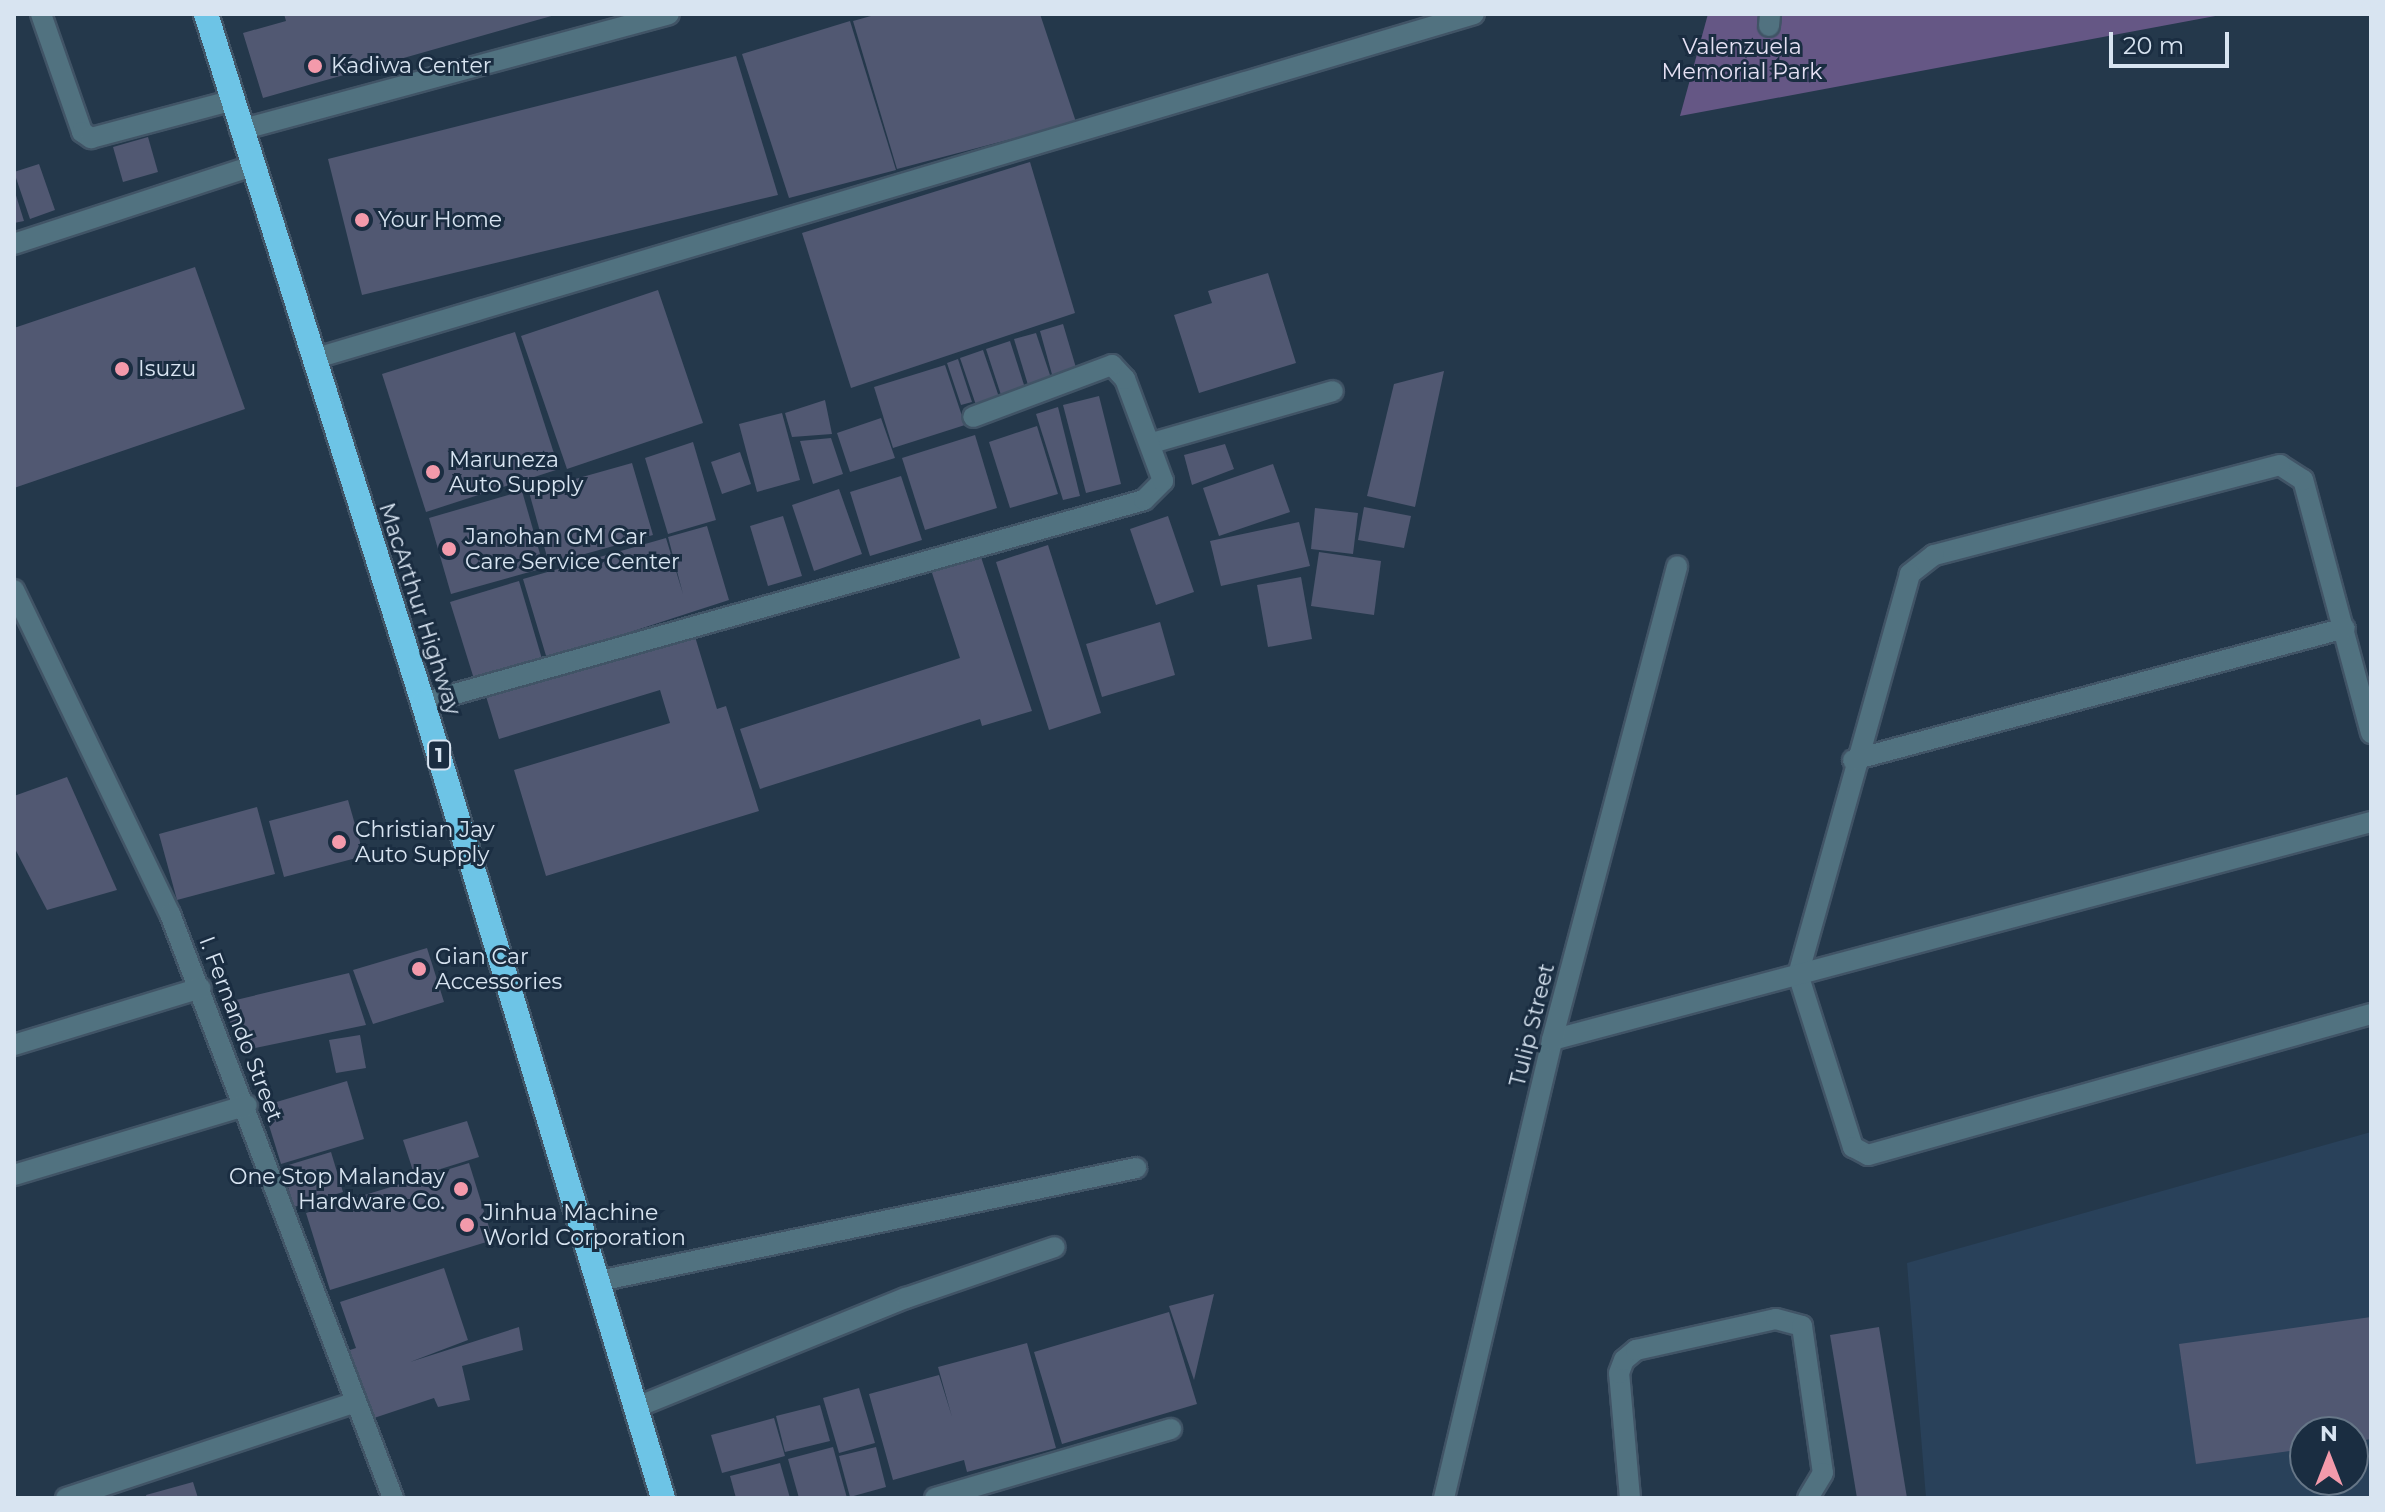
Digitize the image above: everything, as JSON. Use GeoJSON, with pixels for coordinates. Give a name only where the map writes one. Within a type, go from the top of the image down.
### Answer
{"type":"FeatureCollection","features":[{"type":"Feature","properties":{"kind":"highway","name":"MacArthur Highway"},"geometry":{"type":"LineString","coordinates":[[206,14],[250,167],[423,703],[663,1498]]}},
{"type":"Feature","properties":{"kind":"street"},"geometry":{"type":"LineString","coordinates":[[41,14],[82,132],[91,138],[230,101]]}},
{"type":"Feature","properties":{"kind":"street"},"geometry":{"type":"LineString","coordinates":[[240,130],[669,14]]}},
{"type":"Feature","properties":{"kind":"street"},"geometry":{"type":"LineString","coordinates":[[313,359],[1474,14]]}},
{"type":"Feature","properties":{"kind":"street"},"geometry":{"type":"LineString","coordinates":[[14,244],[250,167]]}},
{"type":"Feature","properties":{"kind":"street"},"geometry":{"type":"LineString","coordinates":[[423,703],[1144,500],[1163,481],[1152,443],[1125,379],[1112,365],[973,417]]}},
{"type":"Feature","properties":{"kind":"street"},"geometry":{"type":"LineString","coordinates":[[1152,443],[1333,391]]}},
{"type":"Feature","properties":{"kind":"street"},"geometry":{"type":"LineString","coordinates":[[2371,733],[2303,480],[2280,465],[1934,555],[1910,574],[1853,760],[1798,974],[1853,1147],[1868,1155],[2371,1014]]}},
{"type":"Feature","properties":{"kind":"street","name":"Tulip Street"},"geometry":{"type":"LineString","coordinates":[[1444,1498],[1552,1040],[1677,566]]}},
{"type":"Feature","properties":{"kind":"street","name":"I. Fernando Street"},"geometry":{"type":"LineString","coordinates":[[14,590],[200,988],[247,1105],[393,1498]]}},
{"type":"Feature","properties":{"kind":"street"},"geometry":{"type":"LineString","coordinates":[[1853,760],[2345,628]]}},
{"type":"Feature","properties":{"kind":"street"},"geometry":{"type":"LineString","coordinates":[[1552,1040],[2371,822]]}},
{"type":"Feature","properties":{"kind":"street"},"geometry":{"type":"LineString","coordinates":[[14,1045],[200,988]]}},
{"type":"Feature","properties":{"kind":"street"},"geometry":{"type":"LineString","coordinates":[[14,1175],[247,1105]]}},
{"type":"Feature","properties":{"kind":"street"},"geometry":{"type":"LineString","coordinates":[[599,1281],[1136,1168]]}},
{"type":"Feature","properties":{"kind":"street"},"geometry":{"type":"LineString","coordinates":[[637,1407],[906,1298],[1055,1247]]}},
{"type":"Feature","properties":{"kind":"street"},"geometry":{"type":"LineString","coordinates":[[1630,1498],[1619,1373],[1624,1360],[1636,1350],[1790,1319],[1802,1326],[1823,1473],[1808,1498]]}},
{"type":"Feature","properties":{"kind":"street"},"geometry":{"type":"LineString","coordinates":[[66,1498],[356,1402]]}},
{"type":"Feature","properties":{"kind":"street"},"geometry":{"type":"LineString","coordinates":[[935,1498],[1171,1429]]}},
{"type":"Feature","properties":{"kind":"shaded area"},"geometry":{"type":"Polygon","coordinates":[[[2371,1132],[2371,1498],[1926,1498],[1907,1263],[2371,1132]]]}},
{"type":"Feature","properties":{"kind":"green space","name":"Valenzuela Memorial Park"},"geometry":{"type":"Polygon","coordinates":[[[1708,14],[2226,14],[1680,116],[1708,14]]]}},
{"type":"Feature","properties":{"kind":"building","name":"Kadiwa Center"},"geometry":{"type":"Polygon","coordinates":[[[284,14],[555,15],[263,98],[243,33],[286,21],[284,14]]]}},
{"type":"Feature","properties":{"kind":"building"},"geometry":{"type":"Polygon","coordinates":[[[878,14],[1040,14],[1076,122],[897,169],[853,21],[878,14]]]}},
{"type":"Feature","properties":{"kind":"building"},"geometry":{"type":"Polygon","coordinates":[[[850,21],[896,170],[789,198],[742,54],[850,21]]]}},
{"type":"Feature","properties":{"kind":"building"},"geometry":{"type":"Polygon","coordinates":[[[736,56],[778,195],[362,295],[328,159],[736,56]]]}},
{"type":"Feature","properties":{"kind":"building"},"geometry":{"type":"Polygon","coordinates":[[[148,137],[158,172],[123,182],[113,147],[148,137]]]}},
{"type":"Feature","properties":{"kind":"building"},"geometry":{"type":"Polygon","coordinates":[[[1030,162],[1075,313],[851,388],[802,233],[1030,162]]]}},
{"type":"Feature","properties":{"kind":"building"},"geometry":{"type":"Polygon","coordinates":[[[39,164],[55,210],[30,219],[14,172],[39,164]]]}},
{"type":"Feature","properties":{"kind":"building"},"geometry":{"type":"Polygon","coordinates":[[[14,189],[24,221],[14,223],[14,189]]]}},
{"type":"Feature","properties":{"kind":"building","name":"Isuzu"},"geometry":{"type":"Polygon","coordinates":[[[195,267],[245,409],[14,488],[14,328],[195,267]]]}},
{"type":"Feature","properties":{"kind":"building"},"geometry":{"type":"Polygon","coordinates":[[[1268,273],[1296,363],[1199,393],[1174,315],[1212,303],[1208,291],[1268,273]]]}},
{"type":"Feature","properties":{"kind":"building"},"geometry":{"type":"Polygon","coordinates":[[[658,290],[703,423],[567,469],[521,336],[658,290]]]}},
{"type":"Feature","properties":{"kind":"building"},"geometry":{"type":"Polygon","coordinates":[[[1063,324],[1077,371],[1053,378],[1040,331],[1063,324]]]}},
{"type":"Feature","properties":{"kind":"building"},"geometry":{"type":"Polygon","coordinates":[[[515,332],[559,469],[426,512],[382,374],[515,332]]]}},
{"type":"Feature","properties":{"kind":"building"},"geometry":{"type":"Polygon","coordinates":[[[1036,333],[1051,378],[1028,385],[1014,339],[1036,333]]]}},
{"type":"Feature","properties":{"kind":"building"},"geometry":{"type":"Polygon","coordinates":[[[1010,341],[1025,388],[1001,395],[986,349],[1010,341]]]}},
{"type":"Feature","properties":{"kind":"building"},"geometry":{"type":"Polygon","coordinates":[[[983,350],[1000,400],[977,408],[960,358],[983,350]]]}},
{"type":"Feature","properties":{"kind":"building"},"geometry":{"type":"Polygon","coordinates":[[[958,359],[972,402],[961,405],[947,363],[958,359]]]}},
{"type":"Feature","properties":{"kind":"building"},"geometry":{"type":"Polygon","coordinates":[[[945,365],[965,425],[893,448],[874,387],[945,365]]]}},
{"type":"Feature","properties":{"kind":"building"},"geometry":{"type":"Polygon","coordinates":[[[1444,371],[1415,507],[1367,496],[1394,384],[1444,371]]]}},
{"type":"Feature","properties":{"kind":"building"},"geometry":{"type":"Polygon","coordinates":[[[1099,396],[1121,484],[1086,493],[1063,405],[1099,396]]]}},
{"type":"Feature","properties":{"kind":"building"},"geometry":{"type":"Polygon","coordinates":[[[825,400],[832,434],[792,437],[785,413],[825,400]]]}},
{"type":"Feature","properties":{"kind":"building"},"geometry":{"type":"Polygon","coordinates":[[[1058,407],[1080,496],[1063,500],[1036,414],[1058,407]]]}},
{"type":"Feature","properties":{"kind":"building"},"geometry":{"type":"Polygon","coordinates":[[[782,413],[800,480],[757,492],[739,424],[782,413]]]}},
{"type":"Feature","properties":{"kind":"building"},"geometry":{"type":"Polygon","coordinates":[[[881,418],[895,458],[850,472],[837,433],[881,418]]]}},
{"type":"Feature","properties":{"kind":"building"},"geometry":{"type":"Polygon","coordinates":[[[1037,426],[1058,494],[1010,508],[989,442],[1037,426]]]}},
{"type":"Feature","properties":{"kind":"building"},"geometry":{"type":"Polygon","coordinates":[[[975,435],[997,508],[925,530],[902,458],[975,435]]]}},
{"type":"Feature","properties":{"kind":"building"},"geometry":{"type":"Polygon","coordinates":[[[831,438],[843,474],[813,484],[800,441],[831,438]]]}},
{"type":"Feature","properties":{"kind":"building"},"geometry":{"type":"Polygon","coordinates":[[[693,442],[716,520],[668,534],[645,458],[693,442]]]}},
{"type":"Feature","properties":{"kind":"building"},"geometry":{"type":"Polygon","coordinates":[[[1225,444],[1234,469],[1192,485],[1184,455],[1225,444]]]}},
{"type":"Feature","properties":{"kind":"building"},"geometry":{"type":"Polygon","coordinates":[[[740,452],[751,484],[722,494],[711,462],[740,452]]]}},
{"type":"Feature","properties":{"kind":"building"},"geometry":{"type":"Polygon","coordinates":[[[632,463],[653,535],[549,564],[529,492],[632,463]]]}},
{"type":"Feature","properties":{"kind":"building"},"geometry":{"type":"Polygon","coordinates":[[[1273,464],[1290,512],[1219,536],[1203,488],[1273,464]]]}},
{"type":"Feature","properties":{"kind":"building"},"geometry":{"type":"Polygon","coordinates":[[[901,476],[922,540],[870,556],[850,492],[901,476]]]}},
{"type":"Feature","properties":{"kind":"building"},"geometry":{"type":"Polygon","coordinates":[[[839,489],[862,554],[814,571],[792,505],[839,489]]]}},
{"type":"Feature","properties":{"kind":"building"},"geometry":{"type":"Polygon","coordinates":[[[522,491],[544,568],[451,594],[429,518],[522,491]]]}},
{"type":"Feature","properties":{"kind":"building"},"geometry":{"type":"Polygon","coordinates":[[[1364,507],[1411,516],[1404,548],[1358,540],[1364,507]]]}},
{"type":"Feature","properties":{"kind":"building"},"geometry":{"type":"Polygon","coordinates":[[[1315,508],[1358,513],[1353,554],[1311,549],[1315,508]]]}},
{"type":"Feature","properties":{"kind":"building"},"geometry":{"type":"Polygon","coordinates":[[[783,516],[802,576],[768,586],[750,526],[783,516]]]}},
{"type":"Feature","properties":{"kind":"building"},"geometry":{"type":"Polygon","coordinates":[[[1168,516],[1194,592],[1156,605],[1130,529],[1168,516]]]}},
{"type":"Feature","properties":{"kind":"building"},"geometry":{"type":"Polygon","coordinates":[[[1299,522],[1310,566],[1221,586],[1210,541],[1299,522]]]}},
{"type":"Feature","properties":{"kind":"building"},"geometry":{"type":"Polygon","coordinates":[[[707,526],[729,600],[547,659],[523,579],[666,538],[683,594],[668,537],[707,526]]]}},
{"type":"Feature","properties":{"kind":"building"},"geometry":{"type":"Polygon","coordinates":[[[1048,545],[1101,713],[1049,730],[996,562],[1048,545]]]}},
{"type":"Feature","properties":{"kind":"building"},"geometry":{"type":"Polygon","coordinates":[[[1319,552],[1381,561],[1374,615],[1311,606],[1319,552]]]}},
{"type":"Feature","properties":{"kind":"building"},"geometry":{"type":"Polygon","coordinates":[[[980,554],[1032,711],[982,726],[980,719],[760,789],[740,729],[960,658],[931,570],[980,554]]]}},
{"type":"Feature","properties":{"kind":"building"},"geometry":{"type":"Polygon","coordinates":[[[1301,577],[1312,639],[1268,647],[1257,585],[1301,577]]]}},
{"type":"Feature","properties":{"kind":"building"},"geometry":{"type":"Polygon","coordinates":[[[519,581],[542,659],[474,679],[450,602],[519,581]]]}},
{"type":"Feature","properties":{"kind":"building"},"geometry":{"type":"Polygon","coordinates":[[[1160,622],[1175,675],[1102,697],[1086,644],[1160,622]]]}},
{"type":"Feature","properties":{"kind":"building"},"geometry":{"type":"Polygon","coordinates":[[[693,630],[717,709],[726,706],[759,811],[546,876],[514,770],[670,723],[660,690],[499,739],[485,693],[693,630]]]}},
{"type":"Feature","properties":{"kind":"building"},"geometry":{"type":"Polygon","coordinates":[[[67,777],[117,890],[47,910],[14,847],[14,796],[67,777]]]}},
{"type":"Feature","properties":{"kind":"building"},"geometry":{"type":"Polygon","coordinates":[[[348,800],[364,856],[284,877],[269,821],[348,800]]]}},
{"type":"Feature","properties":{"kind":"building"},"geometry":{"type":"Polygon","coordinates":[[[257,807],[275,874],[177,900],[159,834],[257,807]]]}},
{"type":"Feature","properties":{"kind":"building"},"geometry":{"type":"Polygon","coordinates":[[[427,948],[444,1002],[373,1024],[353,970],[427,948]]]}},
{"type":"Feature","properties":{"kind":"building"},"geometry":{"type":"Polygon","coordinates":[[[349,973],[366,1025],[241,1051],[223,1003],[349,973]]]}},
{"type":"Feature","properties":{"kind":"building"},"geometry":{"type":"Polygon","coordinates":[[[360,1035],[366,1068],[336,1073],[329,1040],[360,1035]]]}},
{"type":"Feature","properties":{"kind":"building"},"geometry":{"type":"Polygon","coordinates":[[[347,1081],[364,1139],[281,1164],[263,1106],[347,1081]]]}},
{"type":"Feature","properties":{"kind":"building"},"geometry":{"type":"Polygon","coordinates":[[[467,1121],[479,1157],[415,1177],[403,1140],[467,1121]]]}},
{"type":"Feature","properties":{"kind":"building"},"geometry":{"type":"Polygon","coordinates":[[[331,1152],[343,1192],[294,1207],[282,1167],[331,1152]]]}},
{"type":"Feature","properties":{"kind":"building"},"geometry":{"type":"Polygon","coordinates":[[[469,1163],[493,1240],[330,1290],[306,1213],[469,1163]]]}},
{"type":"Feature","properties":{"kind":"building"},"geometry":{"type":"Polygon","coordinates":[[[444,1268],[468,1340],[410,1362],[519,1327],[523,1350],[462,1366],[470,1400],[438,1407],[434,1398],[371,1419],[347,1351],[356,1348],[340,1302],[444,1268]]]}},
{"type":"Feature","properties":{"kind":"building"},"geometry":{"type":"Polygon","coordinates":[[[1214,1294],[1194,1380],[1169,1306],[1214,1294]]]}},
{"type":"Feature","properties":{"kind":"building"},"geometry":{"type":"Polygon","coordinates":[[[1169,1312],[1197,1404],[1062,1444],[1034,1352],[1169,1312]]]}},
{"type":"Feature","properties":{"kind":"building"},"geometry":{"type":"Polygon","coordinates":[[[2371,1317],[2371,1439],[2369,1416],[2289,1416],[2289,1451],[2196,1464],[2179,1344],[2371,1317]]]}},
{"type":"Feature","properties":{"kind":"building"},"geometry":{"type":"Polygon","coordinates":[[[1879,1327],[1907,1498],[1857,1498],[1830,1335],[1879,1327]]]}},
{"type":"Feature","properties":{"kind":"building"},"geometry":{"type":"Polygon","coordinates":[[[1027,1343],[1056,1448],[967,1472],[964,1460],[893,1480],[869,1394],[939,1375],[952,1417],[938,1367],[1027,1343]]]}},
{"type":"Feature","properties":{"kind":"building"},"geometry":{"type":"Polygon","coordinates":[[[859,1388],[875,1443],[839,1453],[823,1398],[859,1388]]]}},
{"type":"Feature","properties":{"kind":"building"},"geometry":{"type":"Polygon","coordinates":[[[820,1405],[830,1441],[785,1452],[776,1416],[820,1405]]]}},
{"type":"Feature","properties":{"kind":"building"},"geometry":{"type":"Polygon","coordinates":[[[774,1418],[785,1456],[722,1473],[711,1435],[774,1418]]]}},
{"type":"Feature","properties":{"kind":"building"},"geometry":{"type":"Polygon","coordinates":[[[833,1447],[847,1498],[799,1498],[788,1459],[833,1447]]]}},
{"type":"Feature","properties":{"kind":"building"},"geometry":{"type":"Polygon","coordinates":[[[876,1447],[886,1487],[850,1497],[839,1456],[876,1447]]]}},
{"type":"Feature","properties":{"kind":"building"},"geometry":{"type":"Polygon","coordinates":[[[780,1463],[790,1498],[736,1498],[730,1476],[780,1463]]]}},
{"type":"Feature","properties":{"kind":"building"},"geometry":{"type":"Polygon","coordinates":[[[193,1482],[198,1498],[147,1498],[146,1495],[193,1482]]]}},
{"type":"Feature","properties":{"kind":"place","name":"Kadiwa Center"},"geometry":{"type":"Point","coordinates":[315,66]}},
{"type":"Feature","properties":{"kind":"place","name":"Your Home"},"geometry":{"type":"Point","coordinates":[362,220]}},
{"type":"Feature","properties":{"kind":"place","name":"Isuzu"},"geometry":{"type":"Point","coordinates":[122,369]}},
{"type":"Feature","properties":{"kind":"place","name":"Maruneza Auto Supply"},"geometry":{"type":"Point","coordinates":[433,472]}},
{"type":"Feature","properties":{"kind":"place","name":"Janohan GM Car Care Service Center"},"geometry":{"type":"Point","coordinates":[449,549]}},
{"type":"Feature","properties":{"kind":"place","name":"Christian Jay Auto Supply"},"geometry":{"type":"Point","coordinates":[339,842]}},
{"type":"Feature","properties":{"kind":"place","name":"Gian Car Accessories"},"geometry":{"type":"Point","coordinates":[419,969]}},
{"type":"Feature","properties":{"kind":"place","name":"One Stop Malanday Hardware Co."},"geometry":{"type":"Point","coordinates":[461,1189]}},
{"type":"Feature","properties":{"kind":"place","name":"Jinhua Machine World Corporation"},"geometry":{"type":"Point","coordinates":[467,1225]}}]}
